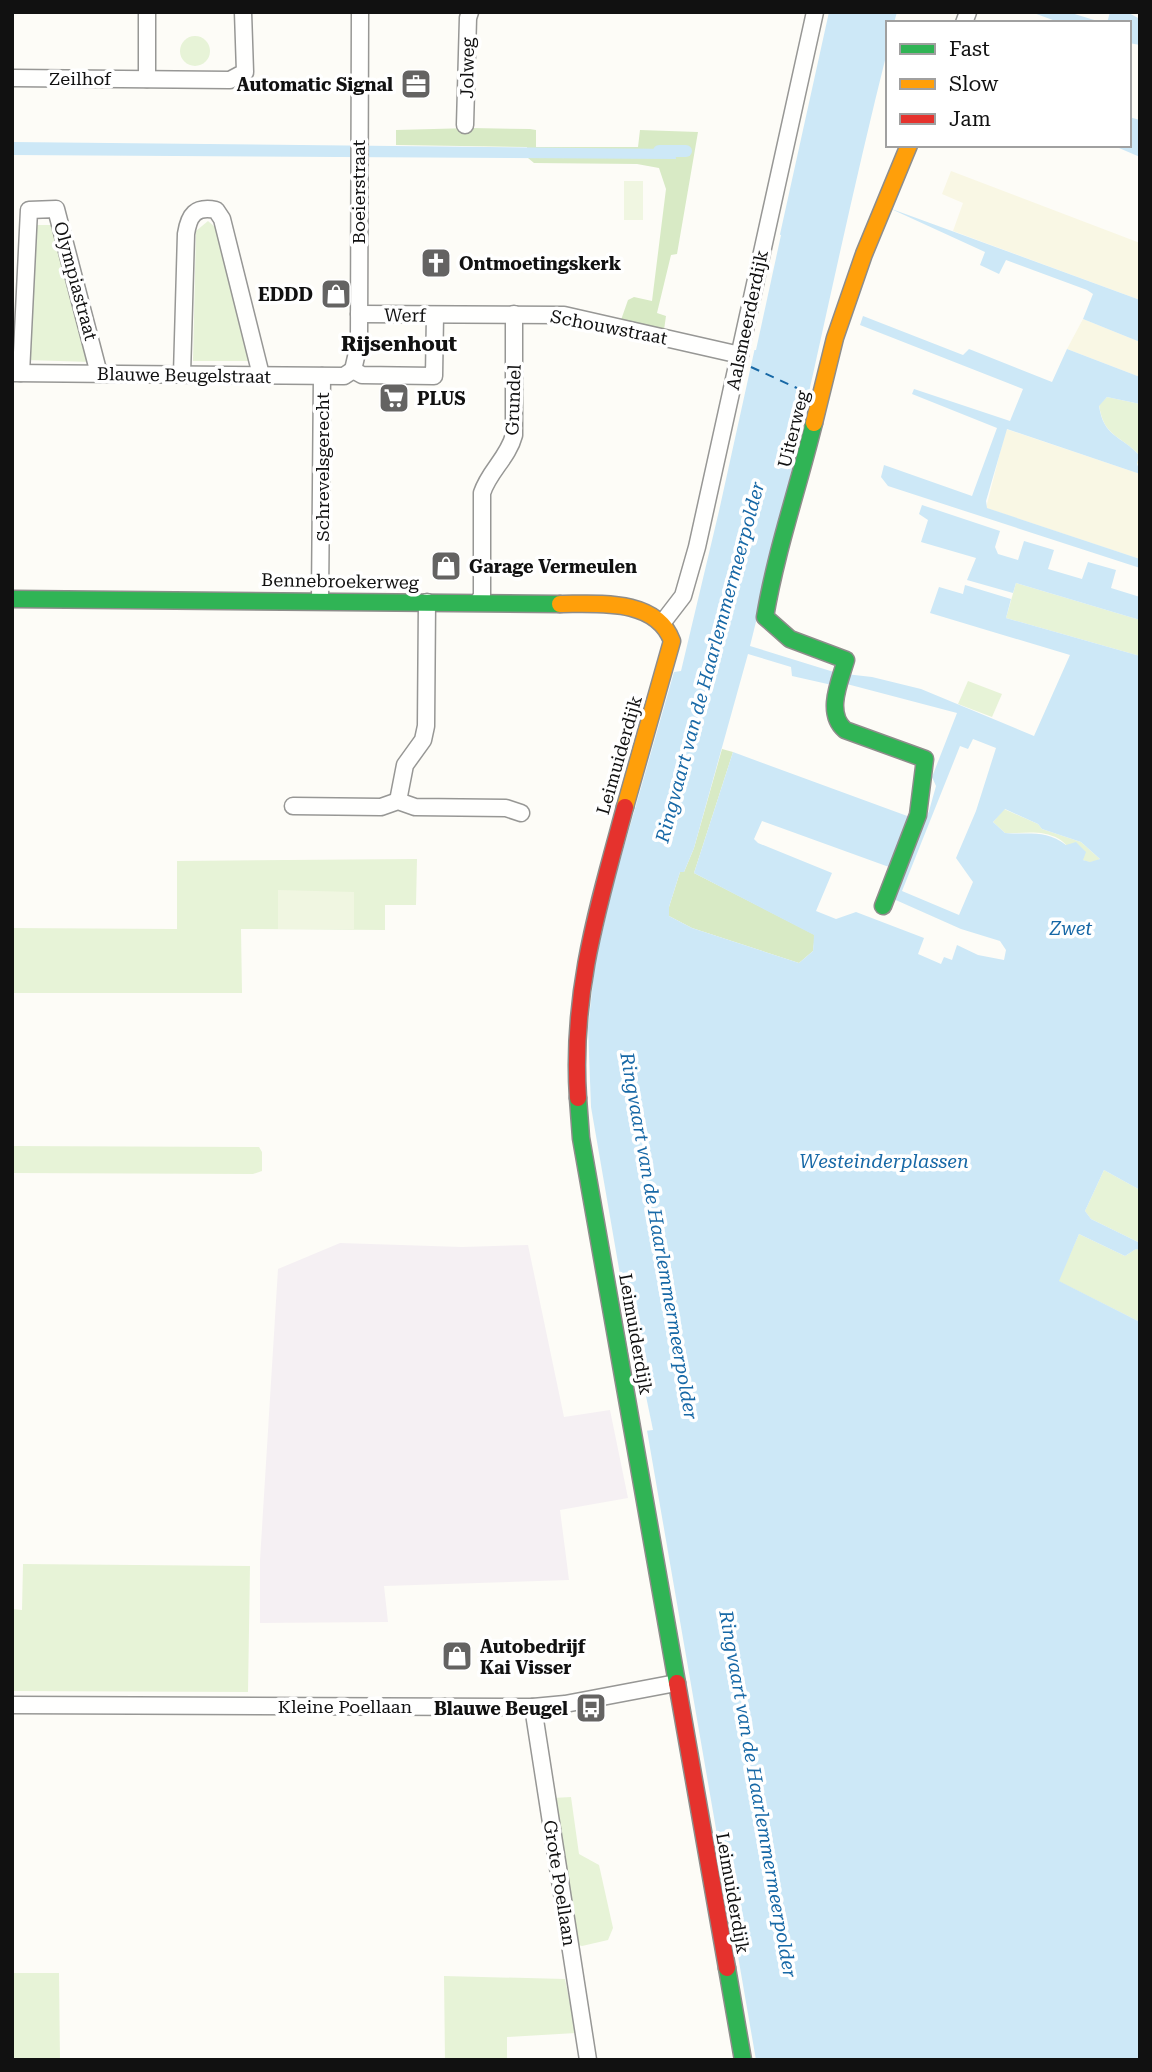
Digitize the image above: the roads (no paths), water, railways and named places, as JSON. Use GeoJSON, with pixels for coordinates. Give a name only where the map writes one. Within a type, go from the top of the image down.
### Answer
{"type":"FeatureCollection","features":[{"type":"Feature","properties":{"kind":"street"},"geometry":{"type":"LineString","coordinates":[[147,12],[147,79]]}},
{"type":"Feature","properties":{"kind":"street","name":"Zeilhof"},"geometry":{"type":"LineString","coordinates":[[12,78],[230,80],[245,72],[243,12]]}},
{"type":"Feature","properties":{"kind":"street","name":"Boeierstraat"},"geometry":{"type":"LineString","coordinates":[[353,370],[359,344],[360,12]]}},
{"type":"Feature","properties":{"kind":"street","name":"Jolweg"},"geometry":{"type":"LineString","coordinates":[[466,125],[470,12]]}},
{"type":"Feature","properties":{"kind":"street","name":"Aalsmeerderdijk"},"geometry":{"type":"LineString","coordinates":[[663,622],[683,596],[687,582],[815,12]]}},
{"type":"Feature","properties":{"kind":"street","name":"Uiterweg"},"geometry":{"type":"LineString","coordinates":[[883,906],[918,814],[926,777],[925,759],[845,730],[838,724],[833,709],[846,660],[785,637],[773,630],[765,617],[775,559],[794,506],[835,338],[864,254],[908,147]]}},
{"type":"Feature","properties":{"kind":"street"},"geometry":{"type":"LineString","coordinates":[[182,374],[186,234],[188,219],[195,211],[204,208],[216,211],[222,219],[261,375]]}},
{"type":"Feature","properties":{"kind":"street","name":"Olympiastraat"},"geometry":{"type":"LineString","coordinates":[[17,373],[29,210],[56,209],[99,374]]}},
{"type":"Feature","properties":{"kind":"street","name":"Werf"},"geometry":{"type":"LineString","coordinates":[[353,370],[362,374],[434,376],[435,315],[359,314]]}},
{"type":"Feature","properties":{"kind":"street","name":"Schouwstraat"},"geometry":{"type":"LineString","coordinates":[[435,315],[514,314],[580,318],[740,355]]}},
{"type":"Feature","properties":{"kind":"street","name":"Grundel"},"geometry":{"type":"LineString","coordinates":[[478,601],[482,596],[482,493],[486,481],[504,458],[514,435],[514,314]]}},
{"type":"Feature","properties":{"kind":"street","name":"Blauwe Beugelstraat"},"geometry":{"type":"LineString","coordinates":[[17,373],[344,376],[353,370]]}},
{"type":"Feature","properties":{"kind":"street","name":"Schrevelsgerecht"},"geometry":{"type":"LineString","coordinates":[[320,600],[322,376]]}},
{"type":"Feature","properties":{"kind":"street","name":"Bennebroekerweg"},"geometry":{"type":"LineString","coordinates":[[12,599],[608,604],[640,610],[663,622]]}},
{"type":"Feature","properties":{"kind":"street"},"geometry":{"type":"LineString","coordinates":[[398,801],[405,765],[423,740],[426,726],[427,601]]}},
{"type":"Feature","properties":{"kind":"street","name":"Leimuiderdijk"},"geometry":{"type":"LineString","coordinates":[[663,622],[672,641],[587,945],[575,1054],[581,1138],[743,2060]]}},
{"type":"Feature","properties":{"kind":"street"},"geometry":{"type":"LineString","coordinates":[[293,806],[381,807],[398,801],[415,807],[506,808],[521,813]]}},
{"type":"Feature","properties":{"kind":"street","name":"Kleine Poellaan"},"geometry":{"type":"LineString","coordinates":[[12,1705],[533,1707],[565,1704],[676,1683]]}},
{"type":"Feature","properties":{"kind":"street","name":"Grote Poellaan"},"geometry":{"type":"LineString","coordinates":[[533,1707],[588,2060]]}},
{"type":"Feature","properties":{"kind":"water","name":"Westeinderplassen"},"geometry":{"type":"Polygon","coordinates":[[[829,12],[897,12],[895,21],[886,21],[886,56],[750,646],[837,673],[872,677],[921,689],[1034,736],[1070,655],[930,613],[939,587],[963,594],[965,585],[1011,599],[1006,618],[1140,656],[1140,1190],[1104,1170],[1085,1211],[1091,1219],[1140,1243],[1140,1250],[1136,1249],[1125,1256],[1079,1234],[1059,1281],[1140,1322],[1140,2060],[756,2060],[591,1107],[588,1028],[595,963],[614,882],[674,672],[681,671],[829,12]],[[748,654],[694,848],[684,872],[680,872],[669,907],[669,916],[692,928],[799,963],[813,951],[814,935],[694,873],[733,752],[910,817],[889,867],[762,821],[754,839],[758,843],[832,873],[816,911],[836,919],[856,912],[924,938],[918,954],[941,964],[944,957],[952,960],[957,945],[978,955],[1004,960],[1006,950],[1000,941],[961,929],[889,897],[929,811],[936,786],[932,777],[957,713],[843,683],[832,685],[792,676],[791,667],[748,654]],[[973,739],[968,749],[960,746],[902,891],[959,915],[973,882],[956,858],[976,811],[996,748],[973,739]],[[1005,809],[993,822],[1005,833],[1044,835],[1066,845],[1076,842],[1086,852],[1083,860],[1090,862],[1100,859],[1081,842],[1042,829],[1038,824],[1005,809]]]}},
{"type":"Feature","properties":{"kind":"water"},"geometry":{"type":"Polygon","coordinates":[[[1031,12],[1068,12],[1097,21],[1056,21],[1031,12]]]}},
{"type":"Feature","properties":{"kind":"water"},"geometry":{"type":"Polygon","coordinates":[[[1110,12],[1127,12],[1140,19],[1140,45],[1131,43],[1131,21],[1108,21],[1110,12]]]}},
{"type":"Feature","properties":{"kind":"water"},"geometry":{"type":"Polygon","coordinates":[[[1131,118],[1140,120],[1140,157],[1117,147],[1131,147],[1131,118]]]}},
{"type":"Feature","properties":{"kind":"water"},"geometry":{"type":"Polygon","coordinates":[[[12,142],[675,149],[676,159],[12,155],[12,142]]]}},
{"type":"Feature","properties":{"kind":"water"},"geometry":{"type":"Polygon","coordinates":[[[889,208],[1140,300],[1140,342],[1083,319],[1093,294],[1087,290],[1006,260],[999,274],[980,265],[985,252],[889,208]]]}},
{"type":"Feature","properties":{"kind":"water"},"geometry":{"type":"Polygon","coordinates":[[[863,316],[963,355],[969,349],[1052,382],[1067,349],[1140,377],[1140,404],[1107,397],[1099,406],[1109,430],[1139,455],[1137,463],[1140,474],[1007,429],[986,501],[987,508],[1140,559],[1140,568],[888,486],[881,477],[884,465],[972,496],[997,428],[912,394],[914,389],[1010,421],[1023,389],[860,325],[863,316]]]}},
{"type":"Feature","properties":{"kind":"water"},"geometry":{"type":"Polygon","coordinates":[[[922,505],[1000,531],[995,547],[998,554],[1018,560],[1024,541],[1054,550],[1048,569],[1082,579],[1088,562],[1116,570],[1111,588],[1140,597],[1140,620],[1016,583],[1013,593],[967,580],[976,558],[921,542],[928,520],[919,514],[922,505]]]}},
{"type":"Feature","properties":{"kind":"waterway"},"geometry":{"type":"LineString","coordinates":[[659,151],[686,151]]}},
{"type":"Feature","properties":{"kind":"place","name":"Automatic Signal"},"geometry":{"type":"Point","coordinates":[416,84]}},
{"type":"Feature","properties":{"kind":"place","name":"Ontmoetingskerk"},"geometry":{"type":"Point","coordinates":[436,263]}},
{"type":"Feature","properties":{"kind":"place","name":"EDDD"},"geometry":{"type":"Point","coordinates":[336,294]}},
{"type":"Feature","properties":{"kind":"place","name":"PLUS"},"geometry":{"type":"Point","coordinates":[394,398]}},
{"type":"Feature","properties":{"kind":"place","name":"Garage Vermeulen"},"geometry":{"type":"Point","coordinates":[446,566]}},
{"type":"Feature","properties":{"kind":"place","name":"Autobedrijf Kai Visser"},"geometry":{"type":"Point","coordinates":[457,1656]}},
{"type":"Feature","properties":{"kind":"place","name":"Blauwe Beugel"},"geometry":{"type":"Point","coordinates":[591,1708]}},
{"type":"Feature","properties":{"kind":"district","name":"Rijsenhout"},"geometry":{"type":"Point","coordinates":[399,344]}},
{"type":"Feature","properties":{"kind":"water label","name":"Ringvaart van de Haarlemmermeerpolder"},"geometry":{"type":"Point","coordinates":[710,662]}},
{"type":"Feature","properties":{"kind":"water label","name":"Zwet"},"geometry":{"type":"Point","coordinates":[1071,928]}},
{"type":"Feature","properties":{"kind":"water label","name":"Ringvaart van de Haarlemmermeerpolder"},"geometry":{"type":"Point","coordinates":[659,1236]}},
{"type":"Feature","properties":{"kind":"water label","name":"Ringvaart van de Haarlemmermeerpolder"},"geometry":{"type":"Point","coordinates":[758,1794]}}]}
